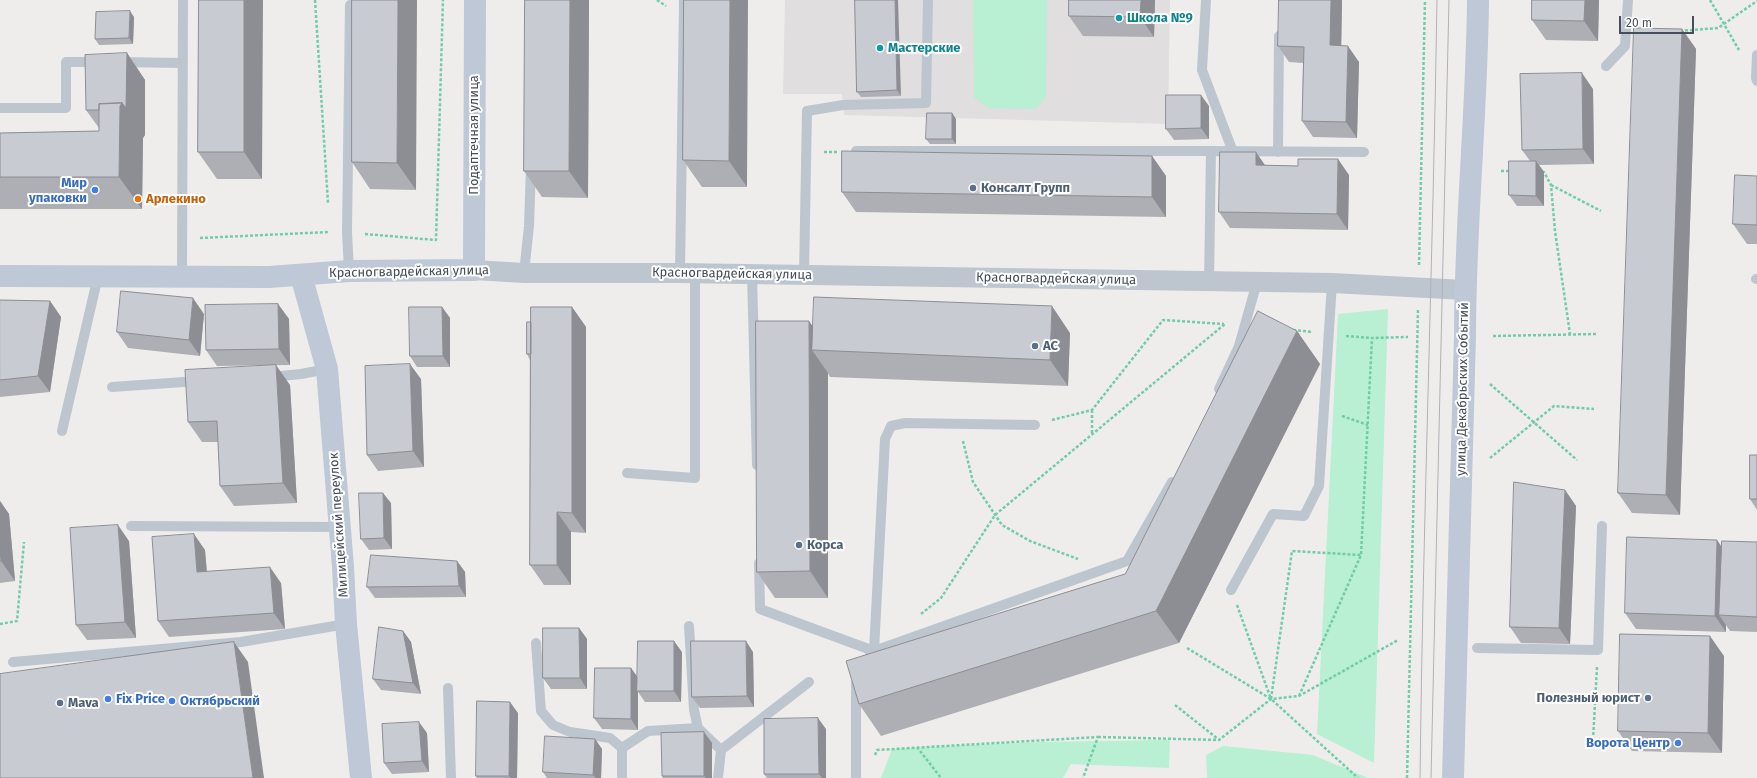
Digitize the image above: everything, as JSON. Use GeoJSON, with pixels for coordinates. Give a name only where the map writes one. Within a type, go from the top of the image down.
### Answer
{"type":"FeatureCollection","features":[{"type":"Feature","properties":{"kind":"street","name":"Подаптечная улица"},"geometry":{"type":"LineString","coordinates":[[474,270],[475,0]]}},
{"type":"Feature","properties":{"kind":"street","name":"улица Декабрьских Событий"},"geometry":{"type":"LineString","coordinates":[[1453,778],[1465,290],[1477,66],[1478,0]]}},
{"type":"Feature","properties":{"kind":"street","name":"Красногвардейская улица"},"geometry":{"type":"LineString","coordinates":[[0,276],[269,277],[349,271],[474,270],[524,273],[687,273],[1332,283],[1465,290]]}},
{"type":"Feature","properties":{"kind":"street","name":"Милицейский переулок"},"geometry":{"type":"LineString","coordinates":[[301,275],[327,368],[346,624],[361,778]]}},
{"type":"Feature","properties":{"kind":"lane"},"geometry":{"type":"LineString","coordinates":[[182,277],[183,0]]}},
{"type":"Feature","properties":{"kind":"lane"},"geometry":{"type":"LineString","coordinates":[[627,473],[695,478],[687,273],[684,0]]}},
{"type":"Feature","properties":{"kind":"lane"},"geometry":{"type":"LineString","coordinates":[[804,275],[807,111],[843,105],[926,103],[928,0]]}},
{"type":"Feature","properties":{"kind":"lane"},"geometry":{"type":"LineString","coordinates":[[1206,0],[1202,70],[1233,152]]}},
{"type":"Feature","properties":{"kind":"lane"},"geometry":{"type":"LineString","coordinates":[[1606,66],[1625,46],[1628,0]]}},
{"type":"Feature","properties":{"kind":"lane"},"geometry":{"type":"LineString","coordinates":[[349,271],[347,232],[350,5]]}},
{"type":"Feature","properties":{"kind":"lane"},"geometry":{"type":"LineString","coordinates":[[1278,152],[1279,24]]}},
{"type":"Feature","properties":{"kind":"lane"},"geometry":{"type":"LineString","coordinates":[[1756,80],[1757,55]]}},
{"type":"Feature","properties":{"kind":"lane"},"geometry":{"type":"LineString","coordinates":[[0,108],[66,108],[66,62],[182,62]]}},
{"type":"Feature","properties":{"kind":"lane"},"geometry":{"type":"LineString","coordinates":[[856,151],[1364,152]]}},
{"type":"Feature","properties":{"kind":"lane"},"geometry":{"type":"LineString","coordinates":[[1209,282],[1211,151]]}},
{"type":"Feature","properties":{"kind":"lane"},"geometry":{"type":"LineString","coordinates":[[524,273],[529,226],[531,156]]}},
{"type":"Feature","properties":{"kind":"lane"},"geometry":{"type":"LineString","coordinates":[[752,274],[757,477]]}},
{"type":"Feature","properties":{"kind":"lane"},"geometry":{"type":"LineString","coordinates":[[62,431],[98,276]]}},
{"type":"Feature","properties":{"kind":"lane"},"geometry":{"type":"LineString","coordinates":[[1216,396],[1239,346],[1257,282]]}},
{"type":"Feature","properties":{"kind":"lane"},"geometry":{"type":"LineString","coordinates":[[1231,590],[1272,514],[1304,516],[1320,486],[1332,283]]}},
{"type":"Feature","properties":{"kind":"lane"},"geometry":{"type":"LineString","coordinates":[[262,377],[301,374],[327,368]]}},
{"type":"Feature","properties":{"kind":"lane"},"geometry":{"type":"LineString","coordinates":[[112,387],[207,381]]}},
{"type":"Feature","properties":{"kind":"lane"},"geometry":{"type":"LineString","coordinates":[[874,651],[885,439],[891,426],[905,423],[1034,425]]}},
{"type":"Feature","properties":{"kind":"lane"},"geometry":{"type":"LineString","coordinates":[[865,660],[874,651],[1127,561],[1178,473]]}},
{"type":"Feature","properties":{"kind":"lane"},"geometry":{"type":"LineString","coordinates":[[131,526],[340,527]]}},
{"type":"Feature","properties":{"kind":"lane"},"geometry":{"type":"LineString","coordinates":[[1477,648],[1598,650],[1602,526]]}},
{"type":"Feature","properties":{"kind":"lane"},"geometry":{"type":"LineString","coordinates":[[759,555],[760,609],[874,651]]}},
{"type":"Feature","properties":{"kind":"lane"},"geometry":{"type":"LineString","coordinates":[[13,662],[240,642],[346,624]]}},
{"type":"Feature","properties":{"kind":"lane"},"geometry":{"type":"LineString","coordinates":[[689,626],[694,710],[698,728],[721,750]]}},
{"type":"Feature","properties":{"kind":"lane"},"geometry":{"type":"LineString","coordinates":[[536,642],[541,710],[553,725],[570,732],[610,738],[622,748]]}},
{"type":"Feature","properties":{"kind":"lane"},"geometry":{"type":"LineString","coordinates":[[856,669],[856,778]]}},
{"type":"Feature","properties":{"kind":"lane"},"geometry":{"type":"LineString","coordinates":[[718,778],[721,750],[809,682]]}},
{"type":"Feature","properties":{"kind":"lane"},"geometry":{"type":"LineString","coordinates":[[448,688],[451,778]]}},
{"type":"Feature","properties":{"kind":"lane"},"geometry":{"type":"LineString","coordinates":[[622,748],[648,731],[698,728]]}},
{"type":"Feature","properties":{"kind":"lane"},"geometry":{"type":"LineString","coordinates":[[622,748],[622,778]]}},
{"type":"Feature","properties":{"kind":"path"},"geometry":{"type":"LineString","coordinates":[[315,0],[328,204]]}},
{"type":"Feature","properties":{"kind":"path"},"geometry":{"type":"LineString","coordinates":[[363,233],[436,240],[443,0]]}},
{"type":"Feature","properties":{"kind":"path"},"geometry":{"type":"LineString","coordinates":[[1407,778],[1425,0]]}},
{"type":"Feature","properties":{"kind":"path"},"geometry":{"type":"LineString","coordinates":[[1710,0],[1756,80]]}},
{"type":"Feature","properties":{"kind":"path"},"geometry":{"type":"LineString","coordinates":[[1679,31],[1718,28],[1757,1]]}},
{"type":"Feature","properties":{"kind":"path"},"geometry":{"type":"LineString","coordinates":[[806,153],[856,151]]}},
{"type":"Feature","properties":{"kind":"path"},"geometry":{"type":"LineString","coordinates":[[1501,171],[1515,171]]}},
{"type":"Feature","properties":{"kind":"path"},"geometry":{"type":"LineString","coordinates":[[1536,172],[1544,172],[1551,185],[1555,231],[1570,334]]}},
{"type":"Feature","properties":{"kind":"path"},"geometry":{"type":"LineString","coordinates":[[1551,185],[1601,211]]}},
{"type":"Feature","properties":{"kind":"path"},"geometry":{"type":"LineString","coordinates":[[200,239],[329,233],[328,226]]}},
{"type":"Feature","properties":{"kind":"path"},"geometry":{"type":"LineString","coordinates":[[1034,425],[1092,410],[1163,320],[1245,325]]}},
{"type":"Feature","properties":{"kind":"path"},"geometry":{"type":"LineString","coordinates":[[917,617],[941,598],[996,515],[1225,324]]}},
{"type":"Feature","properties":{"kind":"path"},"geometry":{"type":"LineString","coordinates":[[1291,330],[1372,338],[1408,337]]}},
{"type":"Feature","properties":{"kind":"path"},"geometry":{"type":"LineString","coordinates":[[1493,336],[1597,334]]}},
{"type":"Feature","properties":{"kind":"path"},"geometry":{"type":"LineString","coordinates":[[1299,696],[1360,555],[1372,338]]}},
{"type":"Feature","properties":{"kind":"path"},"geometry":{"type":"LineString","coordinates":[[1490,384],[1577,460]]}},
{"type":"Feature","properties":{"kind":"path"},"geometry":{"type":"LineString","coordinates":[[1490,458],[1554,406],[1594,409]]}},
{"type":"Feature","properties":{"kind":"path"},"geometry":{"type":"LineString","coordinates":[[1092,410],[1092,434]]}},
{"type":"Feature","properties":{"kind":"path"},"geometry":{"type":"LineString","coordinates":[[1324,410],[1368,425]]}},
{"type":"Feature","properties":{"kind":"path"},"geometry":{"type":"LineString","coordinates":[[959,424],[973,482],[1002,525],[1030,541],[1105,569]]}},
{"type":"Feature","properties":{"kind":"path"},"geometry":{"type":"LineString","coordinates":[[0,624],[17,621],[24,542]]}},
{"type":"Feature","properties":{"kind":"path"},"geometry":{"type":"LineString","coordinates":[[1271,699],[1292,551],[1360,555]]}},
{"type":"Feature","properties":{"kind":"path"},"geometry":{"type":"LineString","coordinates":[[1231,590],[1271,699]]}},
{"type":"Feature","properties":{"kind":"path"},"geometry":{"type":"LineString","coordinates":[[874,757],[877,750],[1098,737],[1219,740],[1271,699],[1299,696],[1398,640]]}},
{"type":"Feature","properties":{"kind":"path"},"geometry":{"type":"LineString","coordinates":[[1187,648],[1271,699],[1358,778]]}},
{"type":"Feature","properties":{"kind":"path"},"geometry":{"type":"LineString","coordinates":[[1593,740],[1598,650]]}},
{"type":"Feature","properties":{"kind":"path"},"geometry":{"type":"LineString","coordinates":[[1175,705],[1219,740]]}},
{"type":"Feature","properties":{"kind":"path"},"geometry":{"type":"LineString","coordinates":[[1084,778],[1098,737]]}},
{"type":"Feature","properties":{"kind":"path"},"geometry":{"type":"LineString","coordinates":[[917,748],[941,778]]}},
{"type":"Feature","properties":{"kind":"shaded area"},"geometry":{"type":"Polygon","coordinates":[[[785,0],[1170,0],[1168,124],[844,115],[842,94],[783,94],[785,0]]]}},
{"type":"Feature","properties":{"kind":"green space"},"geometry":{"type":"Polygon","coordinates":[[[973,0],[1047,0],[1046,96],[1036,109],[988,108],[974,97],[973,0]]]}},
{"type":"Feature","properties":{"kind":"green space"},"geometry":{"type":"Polygon","coordinates":[[[1388,309],[1374,763],[1317,734],[1338,314],[1388,309]]]}},
{"type":"Feature","properties":{"kind":"green space"},"geometry":{"type":"Polygon","coordinates":[[[1170,740],[1169,768],[1071,764],[1063,778],[881,778],[892,749],[1039,742],[1170,740]]]}},
{"type":"Feature","properties":{"kind":"green space"},"geometry":{"type":"Polygon","coordinates":[[[1223,746],[1313,755],[1368,778],[1207,778],[1206,755],[1223,746]]]}},
{"type":"Feature","properties":{"kind":"building"},"geometry":{"type":"Polygon","coordinates":[[[199,0],[244,0],[244,152],[198,152],[199,0]]]}},
{"type":"Feature","properties":{"kind":"building"},"geometry":{"type":"Polygon","coordinates":[[[352,0],[398,0],[397,163],[352,162],[352,0]]]}},
{"type":"Feature","properties":{"kind":"building"},"geometry":{"type":"Polygon","coordinates":[[[525,0],[570,0],[569,171],[524,171],[525,0]]]}},
{"type":"Feature","properties":{"kind":"building"},"geometry":{"type":"Polygon","coordinates":[[[684,0],[730,0],[729,161],[683,160],[684,0]]]}},
{"type":"Feature","properties":{"kind":"building","name":"Мастерские"},"geometry":{"type":"Polygon","coordinates":[[[855,0],[895,0],[897,90],[857,92],[855,0]]]}},
{"type":"Feature","properties":{"kind":"building"},"geometry":{"type":"Polygon","coordinates":[[[1069,0],[1141,0],[1140,17],[1069,16],[1069,0]]]}},
{"type":"Feature","properties":{"kind":"building"},"geometry":{"type":"Polygon","coordinates":[[[1279,0],[1331,0],[1330,45],[1348,46],[1346,122],[1302,121],[1304,47],[1278,46],[1279,0]]]}},
{"type":"Feature","properties":{"kind":"building"},"geometry":{"type":"Polygon","coordinates":[[[1532,0],[1585,0],[1584,21],[1532,20],[1532,0]]]}},
{"type":"Feature","properties":{"kind":"building"},"geometry":{"type":"Polygon","coordinates":[[[130,11],[129,38],[95,39],[96,12],[130,11]]]}},
{"type":"Feature","properties":{"kind":"building"},"geometry":{"type":"Polygon","coordinates":[[[1634,28],[1682,29],[1666,495],[1618,493],[1634,28]]]}},
{"type":"Feature","properties":{"kind":"building"},"geometry":{"type":"Polygon","coordinates":[[[127,53],[126,108],[122,103],[99,104],[99,110],[86,110],[85,55],[127,53]]]}},
{"type":"Feature","properties":{"kind":"building"},"geometry":{"type":"Polygon","coordinates":[[[1582,73],[1583,149],[1522,150],[1520,74],[1582,73]]]}},
{"type":"Feature","properties":{"kind":"building"},"geometry":{"type":"Polygon","coordinates":[[[1166,95],[1201,95],[1201,128],[1166,129],[1166,95]]]}},
{"type":"Feature","properties":{"kind":"building"},"geometry":{"type":"Polygon","coordinates":[[[122,103],[120,106],[119,177],[0,177],[0,133],[99,131],[99,104],[122,103]]]}},
{"type":"Feature","properties":{"kind":"building"},"geometry":{"type":"Polygon","coordinates":[[[927,113],[952,113],[952,139],[926,139],[927,113]]]}},
{"type":"Feature","properties":{"kind":"building"},"geometry":{"type":"Polygon","coordinates":[[[842,151],[1152,156],[1152,197],[842,192],[842,151]]]}},
{"type":"Feature","properties":{"kind":"building"},"geometry":{"type":"Polygon","coordinates":[[[1220,152],[1256,152],[1256,165],[1298,166],[1298,159],[1338,159],[1337,214],[1219,212],[1220,152]]]}},
{"type":"Feature","properties":{"kind":"building"},"geometry":{"type":"Polygon","coordinates":[[[1509,161],[1536,161],[1536,196],[1509,195],[1509,161]]]}},
{"type":"Feature","properties":{"kind":"building"},"geometry":{"type":"Polygon","coordinates":[[[1735,175],[1757,176],[1757,225],[1733,224],[1735,175]]]}},
{"type":"Feature","properties":{"kind":"building"},"geometry":{"type":"Polygon","coordinates":[[[121,291],[193,298],[189,340],[117,332],[121,291]]]}},
{"type":"Feature","properties":{"kind":"building"},"geometry":{"type":"Polygon","coordinates":[[[814,297],[1052,306],[1050,360],[812,350],[814,297]]]}},
{"type":"Feature","properties":{"kind":"building"},"geometry":{"type":"Polygon","coordinates":[[[0,300],[50,301],[38,376],[0,380],[0,300]]]}},
{"type":"Feature","properties":{"kind":"building"},"geometry":{"type":"Polygon","coordinates":[[[278,304],[279,349],[206,350],[205,305],[278,304]]]}},
{"type":"Feature","properties":{"kind":"building"},"geometry":{"type":"Polygon","coordinates":[[[409,307],[442,307],[443,356],[410,356],[409,307]]]}},
{"type":"Feature","properties":{"kind":"building"},"geometry":{"type":"Polygon","coordinates":[[[531,307],[572,307],[572,513],[557,512],[557,565],[530,565],[531,307]]]}},
{"type":"Feature","properties":{"kind":"building"},"geometry":{"type":"Polygon","coordinates":[[[1258,311],[1297,331],[1156,611],[859,704],[846,661],[1125,574],[1258,311]]]}},
{"type":"Feature","properties":{"kind":"building"},"geometry":{"type":"Polygon","coordinates":[[[756,321],[809,321],[810,571],[757,572],[756,321]]]}},
{"type":"Feature","properties":{"kind":"building"},"geometry":{"type":"Polygon","coordinates":[[[527,322],[531,322],[531,354],[527,354],[527,322]]]}},
{"type":"Feature","properties":{"kind":"building"},"geometry":{"type":"Polygon","coordinates":[[[410,364],[413,451],[367,455],[365,366],[410,364]]]}},
{"type":"Feature","properties":{"kind":"building"},"geometry":{"type":"Polygon","coordinates":[[[276,365],[283,483],[220,486],[217,421],[188,422],[185,370],[276,365]]]}},
{"type":"Feature","properties":{"kind":"building"},"geometry":{"type":"Polygon","coordinates":[[[1750,455],[1757,455],[1757,499],[1750,499],[1750,455]]]}},
{"type":"Feature","properties":{"kind":"building"},"geometry":{"type":"Polygon","coordinates":[[[1514,482],[1565,490],[1559,628],[1510,627],[1514,482]]]}},
{"type":"Feature","properties":{"kind":"building"},"geometry":{"type":"Polygon","coordinates":[[[359,493],[383,493],[384,538],[361,539],[359,493]]]}},
{"type":"Feature","properties":{"kind":"building"},"geometry":{"type":"Polygon","coordinates":[[[118,525],[125,622],[76,625],[70,528],[118,525]]]}},
{"type":"Feature","properties":{"kind":"building"},"geometry":{"type":"Polygon","coordinates":[[[194,534],[197,572],[270,567],[274,613],[158,621],[152,537],[194,534]]]}},
{"type":"Feature","properties":{"kind":"building"},"geometry":{"type":"Polygon","coordinates":[[[1627,537],[1717,540],[1715,616],[1625,613],[1627,537]]]}},
{"type":"Feature","properties":{"kind":"building"},"geometry":{"type":"Polygon","coordinates":[[[1722,541],[1757,542],[1757,617],[1719,615],[1722,541]]]}},
{"type":"Feature","properties":{"kind":"building"},"geometry":{"type":"Polygon","coordinates":[[[371,555],[457,561],[459,586],[367,587],[371,555]]]}},
{"type":"Feature","properties":{"kind":"building"},"geometry":{"type":"Polygon","coordinates":[[[379,627],[403,631],[413,683],[373,679],[379,627]]]}},
{"type":"Feature","properties":{"kind":"building"},"geometry":{"type":"Polygon","coordinates":[[[543,628],[579,628],[580,678],[543,678],[543,628]]]}},
{"type":"Feature","properties":{"kind":"building"},"geometry":{"type":"Polygon","coordinates":[[[1620,634],[1710,636],[1708,733],[1618,731],[1620,634]]]}},
{"type":"Feature","properties":{"kind":"building"},"geometry":{"type":"Polygon","coordinates":[[[638,641],[674,641],[674,691],[637,691],[638,641]]]}},
{"type":"Feature","properties":{"kind":"building"},"geometry":{"type":"Polygon","coordinates":[[[691,641],[746,641],[747,696],[692,697],[691,641]]]}},
{"type":"Feature","properties":{"kind":"building"},"geometry":{"type":"Polygon","coordinates":[[[234,642],[253,778],[0,778],[0,674],[234,642]]]}},
{"type":"Feature","properties":{"kind":"building"},"geometry":{"type":"Polygon","coordinates":[[[595,668],[631,668],[631,719],[594,718],[595,668]]]}},
{"type":"Feature","properties":{"kind":"building"},"geometry":{"type":"Polygon","coordinates":[[[477,701],[510,702],[509,776],[476,776],[477,701]]]}},
{"type":"Feature","properties":{"kind":"building"},"geometry":{"type":"Polygon","coordinates":[[[818,718],[819,774],[764,774],[764,719],[818,718]]]}},
{"type":"Feature","properties":{"kind":"building"},"geometry":{"type":"Polygon","coordinates":[[[419,722],[422,761],[384,763],[382,724],[419,722]]]}},
{"type":"Feature","properties":{"kind":"building"},"geometry":{"type":"Polygon","coordinates":[[[704,732],[704,776],[662,776],[661,733],[704,732]]]}},
{"type":"Feature","properties":{"kind":"building"},"geometry":{"type":"Polygon","coordinates":[[[545,736],[595,739],[593,775],[543,772],[545,736]]]}},
{"type":"Feature","properties":{"kind":"tram line"},"geometry":{"type":"LineString","coordinates":[[1420,778],[1423,584],[1437,0]]}},
{"type":"Feature","properties":{"kind":"tram line"},"geometry":{"type":"LineString","coordinates":[[1431,778],[1449,0]]}},
{"type":"Feature","properties":{"kind":"place","name":"Школа №9"},"geometry":{"type":"Point","coordinates":[1119,18]}},
{"type":"Feature","properties":{"kind":"place","name":"Мастерские"},"geometry":{"type":"Point","coordinates":[880,48]}},
{"type":"Feature","properties":{"kind":"place","name":"Консалт Групп"},"geometry":{"type":"Point","coordinates":[973,188]}},
{"type":"Feature","properties":{"kind":"place","name":"Мир упаковки"},"geometry":{"type":"Point","coordinates":[95,190]}},
{"type":"Feature","properties":{"kind":"place","name":"Арлекино"},"geometry":{"type":"Point","coordinates":[138,199]}},
{"type":"Feature","properties":{"kind":"place","name":"АС"},"geometry":{"type":"Point","coordinates":[1035,346]}},
{"type":"Feature","properties":{"kind":"place","name":"Корса"},"geometry":{"type":"Point","coordinates":[799,545]}},
{"type":"Feature","properties":{"kind":"place","name":"Полезный юрист"},"geometry":{"type":"Point","coordinates":[1648,698]}},
{"type":"Feature","properties":{"kind":"place","name":"Fix Price"},"geometry":{"type":"Point","coordinates":[108,699]}},
{"type":"Feature","properties":{"kind":"place","name":"Октябрьский"},"geometry":{"type":"Point","coordinates":[172,701]}},
{"type":"Feature","properties":{"kind":"place","name":"Mava"},"geometry":{"type":"Point","coordinates":[60,703]}},
{"type":"Feature","properties":{"kind":"place","name":"Ворота Центр"},"geometry":{"type":"Point","coordinates":[1678,743]}}]}
